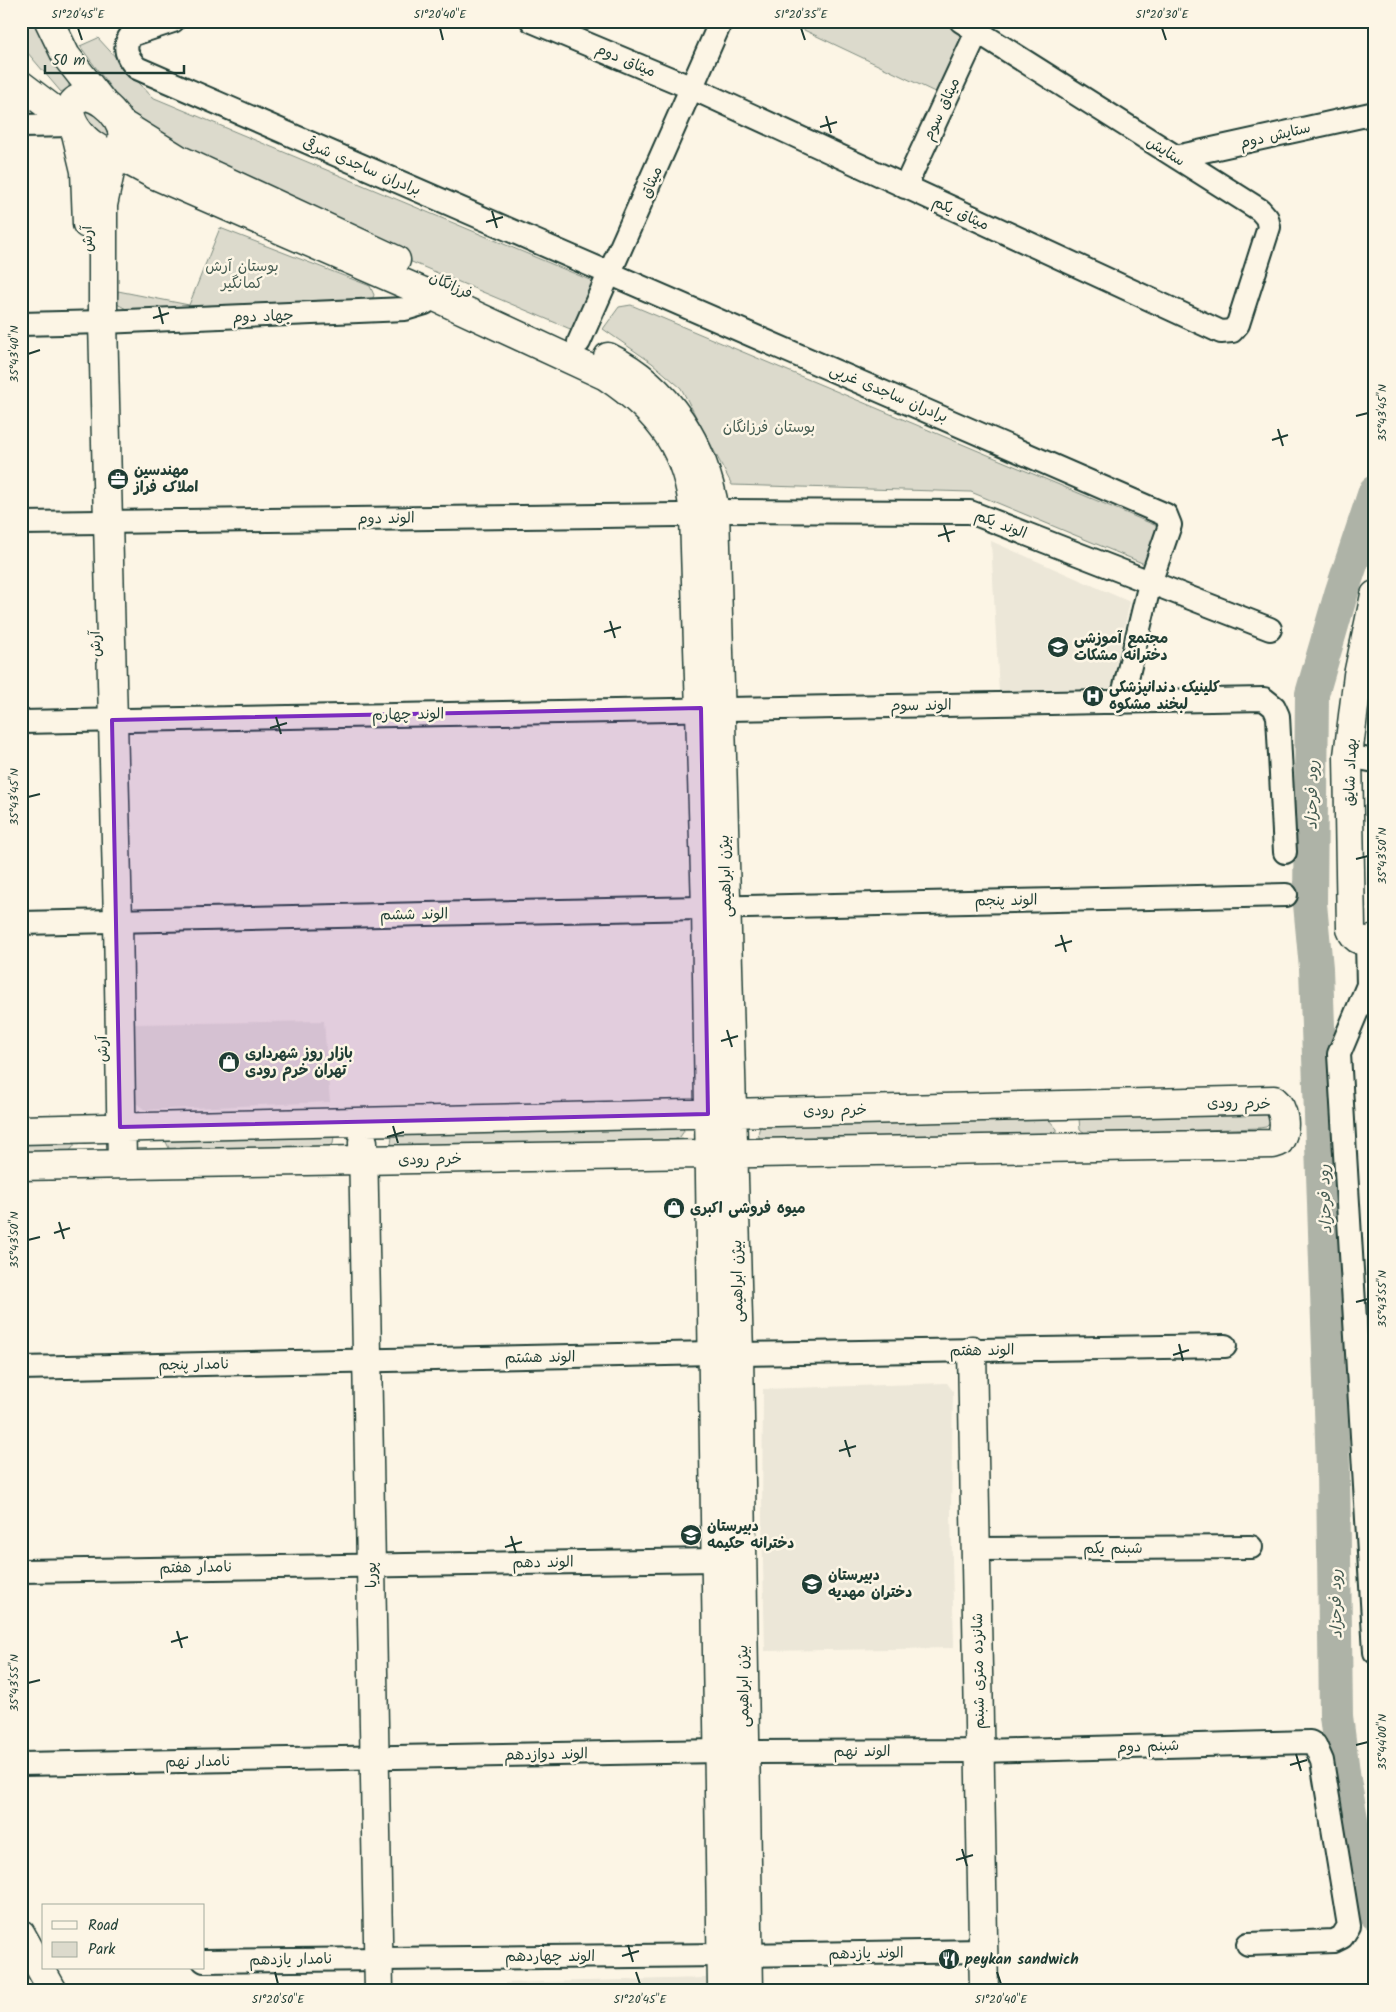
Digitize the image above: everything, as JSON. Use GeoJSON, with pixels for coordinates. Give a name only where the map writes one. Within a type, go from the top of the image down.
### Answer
{"type":"FeatureCollection","features":[{"type":"Feature","properties":{"kind":"main road","name":"فرزانگان"},"geometry":{"type":"LineString","coordinates":[[48,21],[66,56],[111,113],[178,158],[437,288]]}},
{"type":"Feature","properties":{"kind":"main road"},"geometry":{"type":"LineString","coordinates":[[21,85],[74,125]]}},
{"type":"Feature","properties":{"kind":"main road","name":"آرش"},"geometry":{"type":"LineString","coordinates":[[96,322],[103,205],[114,153],[124,141],[124,133],[111,113],[94,97],[86,96],[74,101],[70,112],[85,171],[96,322],[110,922],[112,1164]]}},
{"type":"Feature","properties":{"kind":"main road","name":"فرزانگان"},"geometry":{"type":"LineString","coordinates":[[74,125],[100,151],[114,153],[155,175],[437,288],[575,350],[626,389],[665,429],[680,452],[692,492],[695,513]]}},
{"type":"Feature","properties":{"kind":"main road","name":"بیژن ابراهیمی"},"geometry":{"type":"LineString","coordinates":[[695,513],[711,708],[722,1154],[739,1354],[728,1561]]}},
{"type":"Feature","properties":{"kind":"main road","name":"بهداد شایق"},"geometry":{"type":"LineString","coordinates":[[1371,940],[1358,939],[1351,929],[1348,756],[1358,675],[1374,599]]}},
{"type":"Feature","properties":{"kind":"main road","name":"خرم رودی"},"geometry":{"type":"LineString","coordinates":[[21,1130],[1274,1100],[1279,1104],[1284,1121],[1282,1138],[1273,1144],[21,1166]]}},
{"type":"Feature","properties":{"kind":"main road"},"geometry":{"type":"LineString","coordinates":[[1069,1106],[1070,1147]]}},
{"type":"Feature","properties":{"kind":"main road","name":"پوریا"},"geometry":{"type":"LineString","coordinates":[[362,1122],[379,1991]]}},
{"type":"Feature","properties":{"kind":"main road","name":"بیژن ابراهیمی"},"geometry":{"type":"LineString","coordinates":[[722,1154],[712,1354],[728,1561],[732,1751],[748,1955],[749,1991]]}},
{"type":"Feature","properties":{"kind":"main road","name":"شانزده متری شبنم"},"geometry":{"type":"LineString","coordinates":[[972,1350],[984,1991]]}},
{"type":"Feature","properties":{"kind":"main road"},"geometry":{"type":"LineString","coordinates":[[712,1354],[739,1354]]}},
{"type":"Feature","properties":{"kind":"main road","name":"بیژن ابراهیمی"},"geometry":{"type":"LineString","coordinates":[[722,1991],[721,1955],[732,1751]]}},
{"type":"Feature","properties":{"kind":"main road"},"geometry":{"type":"LineString","coordinates":[[21,1934],[53,1991]]}},
{"type":"Feature","properties":{"kind":"main road"},"geometry":{"type":"LineString","coordinates":[[721,1955],[748,1955]]}},
{"type":"Feature","properties":{"kind":"street","name":"برادران ساجدی شرقی"},"geometry":{"type":"LineString","coordinates":[[173,21],[131,34],[126,46],[130,62],[146,73],[611,273]]}},
{"type":"Feature","properties":{"kind":"street","name":"میثاق دوم"},"geometry":{"type":"LineString","coordinates":[[532,21],[692,88]]}},
{"type":"Feature","properties":{"kind":"street","name":"میثاق"},"geometry":{"type":"LineString","coordinates":[[575,350],[611,273],[721,21]]}},
{"type":"Feature","properties":{"kind":"street","name":"ستایش"},"geometry":{"type":"LineString","coordinates":[[969,26],[1260,210],[1266,218],[1269,227],[1238,324],[1232,331]]}},
{"type":"Feature","properties":{"kind":"street","name":"میثاق سوم"},"geometry":{"type":"LineString","coordinates":[[904,187],[969,26]]}},
{"type":"Feature","properties":{"kind":"street","name":"میثاق یکم"},"geometry":{"type":"LineString","coordinates":[[692,88],[1221,332],[1232,331]]}},
{"type":"Feature","properties":{"kind":"street","name":"ستایش دوم"},"geometry":{"type":"LineString","coordinates":[[1176,157],[1375,113]]}},
{"type":"Feature","properties":{"kind":"street"},"geometry":{"type":"LineString","coordinates":[[21,126],[74,125]]}},
{"type":"Feature","properties":{"kind":"street","name":"برادران ساجدی غربی"},"geometry":{"type":"LineString","coordinates":[[611,273],[1166,515],[1170,526],[1150,583]]}},
{"type":"Feature","properties":{"kind":"street","name":"جهاد دوم"},"geometry":{"type":"LineString","coordinates":[[21,324],[405,310],[425,303],[437,288]]}},
{"type":"Feature","properties":{"kind":"street","name":"الوند یکم"},"geometry":{"type":"LineString","coordinates":[[695,513],[970,512],[1270,629]]}},
{"type":"Feature","properties":{"kind":"street","name":"الوند دوم"},"geometry":{"type":"LineString","coordinates":[[21,523],[695,513]]}},
{"type":"Feature","properties":{"kind":"street"},"geometry":{"type":"LineString","coordinates":[[1121,703],[1150,583]]}},
{"type":"Feature","properties":{"kind":"street","name":"الوند سوم"},"geometry":{"type":"LineString","coordinates":[[711,708],[1121,703],[1264,699],[1274,707],[1278,716],[1285,852]]}},
{"type":"Feature","properties":{"kind":"street","name":"الوند چهارم"},"geometry":{"type":"LineString","coordinates":[[21,722],[711,708]]}},
{"type":"Feature","properties":{"kind":"street"},"geometry":{"type":"LineString","coordinates":[[1348,756],[1375,761]]}},
{"type":"Feature","properties":{"kind":"street","name":"الوند پنجم"},"geometry":{"type":"LineString","coordinates":[[716,906],[1286,895]]}},
{"type":"Feature","properties":{"kind":"street","name":"الوند ششم"},"geometry":{"type":"LineString","coordinates":[[21,923],[716,906]]}},
{"type":"Feature","properties":{"kind":"street"},"geometry":{"type":"LineString","coordinates":[[1371,940],[1368,985],[1339,1054],[1375,1652]]}},
{"type":"Feature","properties":{"kind":"street","name":"الوند هفتم"},"geometry":{"type":"LineString","coordinates":[[739,1354],[1225,1346]]}},
{"type":"Feature","properties":{"kind":"street","name":"الوند هشتم"},"geometry":{"type":"LineString","coordinates":[[367,1361],[712,1354]]}},
{"type":"Feature","properties":{"kind":"street","name":"نامدار پنجم"},"geometry":{"type":"LineString","coordinates":[[21,1368],[367,1361]]}},
{"type":"Feature","properties":{"kind":"street","name":"شبنم یکم"},"geometry":{"type":"LineString","coordinates":[[976,1549],[1251,1548]]}},
{"type":"Feature","properties":{"kind":"street","name":"الوند دهم"},"geometry":{"type":"LineString","coordinates":[[371,1564],[728,1561]]}},
{"type":"Feature","properties":{"kind":"street","name":"نامدار هفتم"},"geometry":{"type":"LineString","coordinates":[[21,1571],[371,1564]]}},
{"type":"Feature","properties":{"kind":"street","name":"شبنم دوم"},"geometry":{"type":"LineString","coordinates":[[980,1751],[1303,1741],[1315,1745],[1322,1761],[1349,1926],[1342,1937],[1334,1941],[1248,1944]]}},
{"type":"Feature","properties":{"kind":"street","name":"الوند نهم"},"geometry":{"type":"LineString","coordinates":[[732,1751],[980,1751]]}},
{"type":"Feature","properties":{"kind":"street","name":"الوند دوازدهم"},"geometry":{"type":"LineString","coordinates":[[374,1758],[732,1751]]}},
{"type":"Feature","properties":{"kind":"street","name":"نامدار نهم"},"geometry":{"type":"LineString","coordinates":[[21,1764],[374,1758]]}},
{"type":"Feature","properties":{"kind":"street","name":"الوند یازدهم"},"geometry":{"type":"LineString","coordinates":[[748,1955],[984,1951]]}},
{"type":"Feature","properties":{"kind":"street","name":"الوند چهاردهم"},"geometry":{"type":"LineString","coordinates":[[378,1958],[721,1955]]}},
{"type":"Feature","properties":{"kind":"street","name":"نامدار یازدهم"},"geometry":{"type":"LineString","coordinates":[[205,1961],[378,1958]]}},
{"type":"Feature","properties":{"kind":"highlighted area"},"geometry":{"type":"Polygon","coordinates":[[[701,708],[708,1114],[120,1127],[112,720],[701,708]]]}},
{"type":"Feature","properties":{"kind":"shaded area","name":"مجتمع آموزشی دخترانه مشکات"},"geometry":{"type":"Polygon","coordinates":[[[991,541],[1130,602],[1110,692],[999,693],[991,541]]]}},
{"type":"Feature","properties":{"kind":"shaded area","name":"بازار روز شهرداری تهران خرم رودی"},"geometry":{"type":"Polygon","coordinates":[[[324,1021],[330,1102],[145,1110],[132,1100],[130,1024],[324,1021]]]}},
{"type":"Feature","properties":{"kind":"shaded area"},"geometry":{"type":"Polygon","coordinates":[[[947,1383],[953,1391],[951,1513],[954,1648],[765,1651],[762,1519],[763,1389],[947,1383]]]}},
{"type":"Feature","properties":{"kind":"shaded area"},"geometry":{"type":"Polygon","coordinates":[[[706,1978],[706,1991],[506,1991],[506,1983],[706,1978]]]}},
{"type":"Feature","properties":{"kind":"green space"},"geometry":{"type":"Polygon","coordinates":[[[21,21],[34,21],[44,42],[69,78],[69,88],[61,92],[21,45],[21,21]]]}},
{"type":"Feature","properties":{"kind":"green space"},"geometry":{"type":"Polygon","coordinates":[[[785,21],[943,21],[965,34],[937,93],[785,21]]]}},
{"type":"Feature","properties":{"kind":"green space"},"geometry":{"type":"Polygon","coordinates":[[[98,38],[152,97],[597,283],[575,331],[234,187],[136,122],[80,46],[98,38]]]}},
{"type":"Feature","properties":{"kind":"green space"},"geometry":{"type":"Polygon","coordinates":[[[81,106],[117,127],[111,146],[77,112],[81,106]]]}},
{"type":"Feature","properties":{"kind":"green space","name":"بوستان آرش کمانگیر"},"geometry":{"type":"Polygon","coordinates":[[[220,228],[370,286],[374,295],[372,300],[130,311],[117,304],[118,291],[189,305],[220,228]]]}},
{"type":"Feature","properties":{"kind":"green space","name":"بوستان فرزانگان"},"geometry":{"type":"Polygon","coordinates":[[[631,305],[1157,526],[1147,565],[971,492],[732,485],[681,388],[652,363],[603,329],[619,307],[631,305]]]}},
{"type":"Feature","properties":{"kind":"green space"},"geometry":{"type":"Polygon","coordinates":[[[1267,1113],[1271,1117],[1271,1122],[1266,1127],[1259,1128],[1086,1134],[1080,1129],[1079,1119],[1085,1116],[1267,1113]]]}},
{"type":"Feature","properties":{"kind":"green space"},"geometry":{"type":"Polygon","coordinates":[[[1048,1119],[1057,1129],[1057,1136],[764,1146],[758,1135],[762,1124],[1048,1119]]]}},
{"type":"Feature","properties":{"kind":"green space"},"geometry":{"type":"Polygon","coordinates":[[[682,1125],[684,1131],[680,1137],[670,1142],[395,1147],[391,1144],[393,1130],[682,1125]]]}},
{"type":"Feature","properties":{"kind":"green space"},"geometry":{"type":"Polygon","coordinates":[[[21,1136],[74,1138],[74,1146],[68,1153],[21,1156],[21,1136]]]}},
{"type":"Feature","properties":{"kind":"green space"},"geometry":{"type":"Polygon","coordinates":[[[334,1136],[333,1144],[324,1148],[170,1150],[164,1138],[334,1136]]]}},
{"type":"Feature","properties":{"kind":"waterway","name":"رود فرحزاد"},"geometry":{"type":"LineString","coordinates":[[1375,492],[1341,594],[1312,694],[1310,904],[1316,968],[1333,1468],[1336,1716],[1344,1780],[1354,1835],[1375,1913]]}},
{"type":"Feature","properties":{"kind":"place","name":"مهندسین املاک فراز"},"geometry":{"type":"Point","coordinates":[118,479]}},
{"type":"Feature","properties":{"kind":"place","name":"مجتمع آموزشی دخترانه مشکات"},"geometry":{"type":"Point","coordinates":[1058,647]}},
{"type":"Feature","properties":{"kind":"place","name":"کلینیک دندانپزشکی لبخند مشکوه"},"geometry":{"type":"Point","coordinates":[1093,696]}},
{"type":"Feature","properties":{"kind":"place","name":"بازار روز شهرداری تهران خرم رودی"},"geometry":{"type":"Point","coordinates":[229,1062]}},
{"type":"Feature","properties":{"kind":"place","name":"میوه فروشی اکبری"},"geometry":{"type":"Point","coordinates":[674,1208]}},
{"type":"Feature","properties":{"kind":"place","name":"دبیرستان دخترانه حکیمه"},"geometry":{"type":"Point","coordinates":[691,1535]}},
{"type":"Feature","properties":{"kind":"place","name":"دبیرستان دختران مهدیه"},"geometry":{"type":"Point","coordinates":[812,1584]}},
{"type":"Feature","properties":{"kind":"place","name":"peykan sandwich"},"geometry":{"type":"Point","coordinates":[949,1959]}}]}
